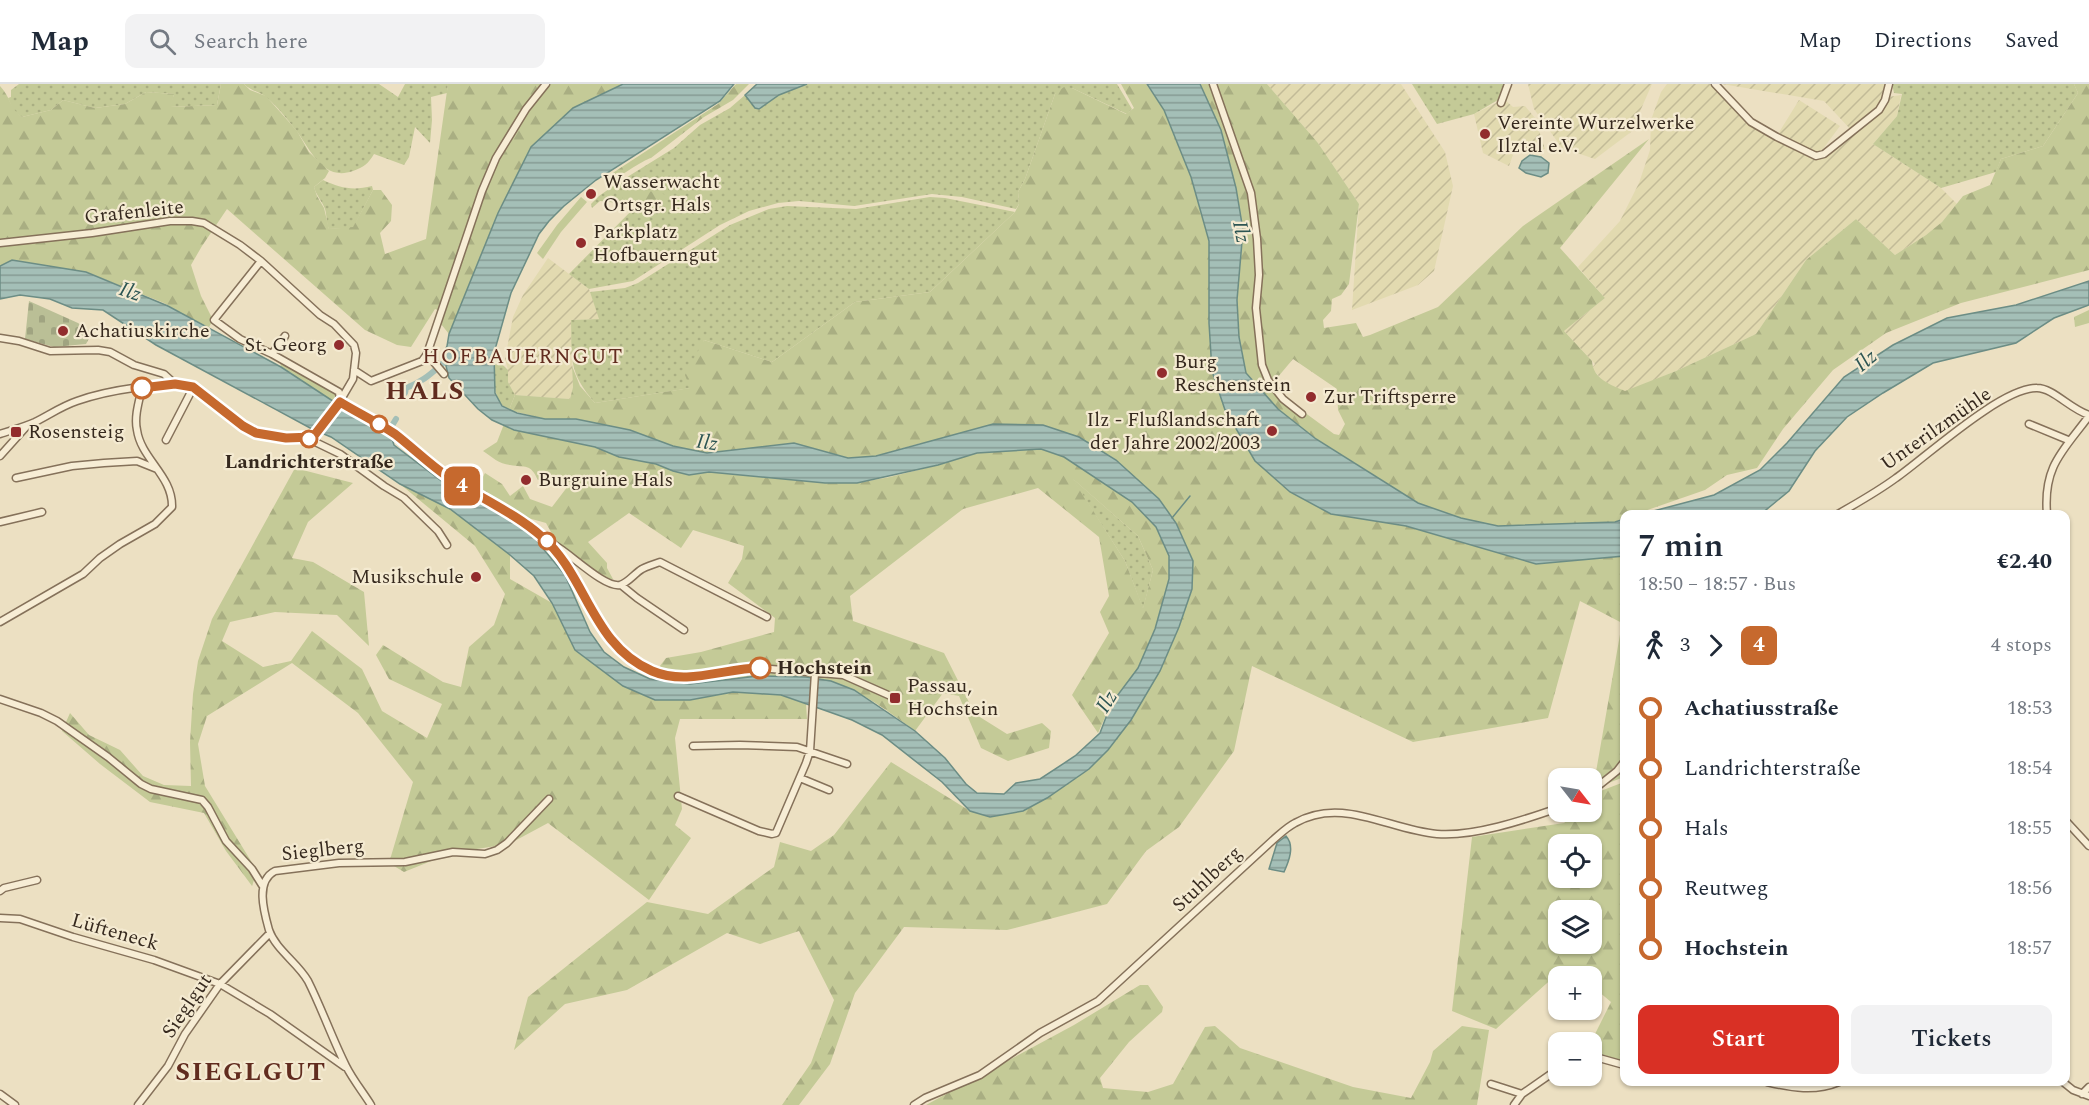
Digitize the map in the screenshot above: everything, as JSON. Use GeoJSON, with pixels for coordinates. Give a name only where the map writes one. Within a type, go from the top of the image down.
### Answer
{"type":"FeatureCollection","features":[{"type":"Feature","properties":{"kind":"street"},"geometry":{"type":"LineString","coordinates":[[313,437],[340,402],[353,379],[354,370],[371,381],[422,361],[428,354],[482,191],[496,158],[526,109],[546,84]]}},
{"type":"Feature","properties":{"kind":"street"},"geometry":{"type":"LineString","coordinates":[[1213,84],[1251,193],[1257,239],[1259,275],[1256,308],[1262,365],[1268,380],[1278,393],[1302,414]]}},
{"type":"Feature","properties":{"kind":"street"},"geometry":{"type":"LineString","coordinates":[[1501,103],[1508,84]]}},
{"type":"Feature","properties":{"kind":"street"},"geometry":{"type":"LineString","coordinates":[[1715,84],[1752,122],[1816,156],[1824,154],[1879,110],[1885,100],[1889,84]]}},
{"type":"Feature","properties":{"kind":"street","name":"Grafenleite"},"geometry":{"type":"LineString","coordinates":[[0,243],[92,233],[170,221],[204,223],[261,261],[320,315],[334,324],[354,345],[354,370]]}},
{"type":"Feature","properties":{"kind":"street"},"geometry":{"type":"LineString","coordinates":[[261,261],[214,320],[240,339],[272,354],[339,392],[340,402]]}},
{"type":"Feature","properties":{"kind":"street"},"geometry":{"type":"LineString","coordinates":[[272,354],[285,336]]}},
{"type":"Feature","properties":{"kind":"street"},"geometry":{"type":"LineString","coordinates":[[0,338],[19,341],[50,351],[110,352],[134,365],[165,374],[175,384]]}},
{"type":"Feature","properties":{"kind":"street"},"geometry":{"type":"LineString","coordinates":[[428,354],[442,372]]}},
{"type":"Feature","properties":{"kind":"street"},"geometry":{"type":"LineString","coordinates":[[0,434],[26,426],[76,401],[100,394],[175,384],[193,387],[243,426],[256,433],[286,438],[313,437],[404,498],[438,531],[447,545]]}},
{"type":"Feature","properties":{"kind":"street"},"geometry":{"type":"LineString","coordinates":[[166,440],[193,387]]}},
{"type":"Feature","properties":{"kind":"street"},"geometry":{"type":"LineString","coordinates":[[0,622],[83,574],[120,544],[155,524],[172,507],[168,484],[136,429],[142,388]]}},
{"type":"Feature","properties":{"kind":"street","name":"Unterilzmühle"},"geometry":{"type":"LineString","coordinates":[[1845,510],[1895,479],[1975,417],[2027,389],[2038,388],[2054,393],[2074,409],[2089,416]]}},
{"type":"Feature","properties":{"kind":"street"},"geometry":{"type":"LineString","coordinates":[[340,402],[396,436],[439,471],[519,520],[547,542],[568,553],[599,580],[612,585],[621,585],[642,568],[660,562],[767,617]]}},
{"type":"Feature","properties":{"kind":"street"},"geometry":{"type":"LineString","coordinates":[[2047,510],[2048,483],[2052,468],[2068,440],[2089,416]]}},
{"type":"Feature","properties":{"kind":"street"},"geometry":{"type":"LineString","coordinates":[[2029,424],[2068,440]]}},
{"type":"Feature","properties":{"kind":"street"},"geometry":{"type":"LineString","coordinates":[[0,456],[26,426]]}},
{"type":"Feature","properties":{"kind":"street"},"geometry":{"type":"LineString","coordinates":[[16,478],[72,466],[104,463],[137,461],[158,469]]}},
{"type":"Feature","properties":{"kind":"street"},"geometry":{"type":"LineString","coordinates":[[0,522],[42,512]]}},
{"type":"Feature","properties":{"kind":"street"},"geometry":{"type":"LineString","coordinates":[[547,542],[568,567],[584,599],[606,634],[625,653],[652,671],[679,677],[750,668],[815,675],[843,675],[895,698]]}},
{"type":"Feature","properties":{"kind":"street"},"geometry":{"type":"LineString","coordinates":[[621,585],[684,630]]}},
{"type":"Feature","properties":{"kind":"street"},"geometry":{"type":"LineString","coordinates":[[678,796],[759,831],[776,833],[810,750],[815,675]]}},
{"type":"Feature","properties":{"kind":"street"},"geometry":{"type":"LineString","coordinates":[[0,699],[57,721],[108,757],[141,784],[151,789],[202,800],[226,841],[252,869],[262,885]]}},
{"type":"Feature","properties":{"kind":"street"},"geometry":{"type":"LineString","coordinates":[[693,746],[781,746],[810,750],[848,764]]}},
{"type":"Feature","properties":{"kind":"street"},"geometry":{"type":"LineString","coordinates":[[1602,783],[1620,767]]}},
{"type":"Feature","properties":{"kind":"street"},"geometry":{"type":"LineString","coordinates":[[800,778],[829,790]]}},
{"type":"Feature","properties":{"kind":"street","name":"Sieglberg"},"geometry":{"type":"LineString","coordinates":[[371,1105],[347,1068],[307,979],[270,933],[262,885],[267,874],[274,871],[339,863],[405,862],[453,852],[485,854],[507,843],[549,799]]}},
{"type":"Feature","properties":{"kind":"street","name":"Stuhlberg"},"geometry":{"type":"LineString","coordinates":[[914,1105],[980,1074],[1025,1043],[1098,1001],[1293,823],[1319,813],[1348,812],[1406,828],[1436,834],[1450,834],[1522,820],[1548,811]]}},
{"type":"Feature","properties":{"kind":"street"},"geometry":{"type":"LineString","coordinates":[[2070,825],[2089,846]]}},
{"type":"Feature","properties":{"kind":"street"},"geometry":{"type":"LineString","coordinates":[[0,891],[37,880]]}},
{"type":"Feature","properties":{"kind":"street","name":"Lüfteneck"},"geometry":{"type":"LineString","coordinates":[[0,918],[20,919],[154,960],[220,984],[270,1014],[347,1068]]}},
{"type":"Feature","properties":{"kind":"street","name":"Sieglgut"},"geometry":{"type":"LineString","coordinates":[[138,1105],[168,1066],[185,1034],[220,984],[270,933]]}},
{"type":"Feature","properties":{"kind":"street"},"geometry":{"type":"LineString","coordinates":[[1602,1059],[1620,1064]]}},
{"type":"Feature","properties":{"kind":"street"},"geometry":{"type":"LineString","coordinates":[[1514,1105],[1522,1094],[1548,1076]]}},
{"type":"Feature","properties":{"kind":"street"},"geometry":{"type":"LineString","coordinates":[[1491,1084],[1522,1094]]}},
{"type":"Feature","properties":{"kind":"street"},"geometry":{"type":"LineString","coordinates":[[1786,1086],[1801,1089],[1828,1086]]}},
{"type":"Feature","properties":{"kind":"street"},"geometry":{"type":"LineString","coordinates":[[2069,1086],[2089,1096]]}},
{"type":"Feature","properties":{"kind":"street"},"geometry":{"type":"LineString","coordinates":[[2082,1094],[2089,1087]]}},
{"type":"Feature","properties":{"kind":"street"},"geometry":{"type":"LineString","coordinates":[[0,1094],[15,1105]]}},
{"type":"Feature","properties":{"kind":"shaded area"},"geometry":{"type":"Polygon","coordinates":[[[1267,84],[1401,84],[1445,152],[1453,186],[1434,271],[1418,285],[1352,310],[1359,204],[1318,143],[1267,84]]]}},
{"type":"Feature","properties":{"kind":"shaded area"},"geometry":{"type":"Polygon","coordinates":[[[1528,84],[1652,84],[1631,132],[1595,159],[1562,148],[1534,109],[1528,84]]]}},
{"type":"Feature","properties":{"kind":"shaded area"},"geometry":{"type":"Polygon","coordinates":[[[1667,84],[1715,84],[1752,122],[1816,156],[1852,131],[1824,101],[1722,84],[1887,84],[1888,97],[1901,95],[1897,116],[1873,144],[1941,188],[1957,204],[1942,222],[1895,255],[1856,219],[1806,260],[1756,334],[1625,392],[1603,381],[1592,368],[1595,364],[1564,331],[1605,298],[1578,267],[1620,221],[1639,183],[1650,150],[1651,120],[1661,92],[1667,84]]]}},
{"type":"Feature","properties":{"kind":"shaded area"},"geometry":{"type":"Polygon","coordinates":[[[1504,99],[1513,107],[1525,106],[1535,118],[1545,149],[1514,152],[1509,166],[1483,153],[1474,114],[1504,99]]]}},
{"type":"Feature","properties":{"kind":"shaded area"},"geometry":{"type":"Polygon","coordinates":[[[1799,100],[1840,126],[1820,153],[1806,149],[1778,134],[1799,100]]]}},
{"type":"Feature","properties":{"kind":"shaded area"},"geometry":{"type":"Polygon","coordinates":[[[548,258],[589,289],[600,319],[571,320],[573,387],[570,399],[515,395],[508,382],[505,359],[513,317],[523,295],[548,258]]]}},
{"type":"Feature","properties":{"kind":"green space"},"geometry":{"type":"Polygon","coordinates":[[[19,84],[221,84],[217,105],[170,107],[174,94],[146,92],[125,104],[95,108],[63,100],[51,110],[22,117],[14,112],[8,98],[11,97],[11,90],[19,84]]]}},
{"type":"Feature","properties":{"kind":"green space"},"geometry":{"type":"Polygon","coordinates":[[[221,84],[244,84],[250,90],[266,96],[297,131],[309,152],[329,171],[325,178],[314,187],[324,208],[329,229],[353,227],[373,190],[381,190],[392,205],[391,221],[380,233],[385,254],[426,239],[448,84],[623,84],[573,108],[498,213],[449,334],[441,324],[445,313],[435,309],[411,347],[397,345],[365,330],[227,209],[191,265],[201,296],[213,320],[208,329],[164,303],[86,272],[0,266],[0,86],[22,117],[51,110],[63,100],[95,108],[125,104],[146,92],[174,94],[171,107],[217,105],[221,84]]]}},
{"type":"Feature","properties":{"kind":"green space"},"geometry":{"type":"Polygon","coordinates":[[[244,84],[379,84],[398,97],[405,84],[448,84],[447,93],[431,97],[430,143],[415,127],[409,157],[404,165],[374,154],[363,166],[342,173],[325,168],[274,105],[244,84]]]}},
{"type":"Feature","properties":{"kind":"green space"},"geometry":{"type":"Polygon","coordinates":[[[736,84],[749,84],[733,100],[704,117],[651,158],[609,183],[605,178],[718,104],[736,84]]]}},
{"type":"Feature","properties":{"kind":"green space"},"geometry":{"type":"Polygon","coordinates":[[[807,84],[1117,84],[1132,109],[1127,114],[1072,88],[1055,94],[1025,179],[1018,192],[1019,204],[1016,209],[962,197],[932,194],[854,206],[799,201],[778,203],[749,211],[720,225],[633,281],[589,289],[569,274],[637,205],[600,201],[592,208],[591,204],[599,196],[674,148],[700,125],[730,108],[745,95],[755,108],[759,109],[779,95],[807,84]]]}},
{"type":"Feature","properties":{"kind":"green space"},"geometry":{"type":"Polygon","coordinates":[[[1121,84],[1146,84],[1164,110],[1191,177],[1209,241],[1209,323],[1225,410],[1255,461],[1290,492],[1331,514],[1406,526],[1536,564],[1620,556],[1620,622],[1580,601],[1548,718],[1413,742],[1252,666],[1234,751],[1179,827],[1146,851],[1107,904],[1007,930],[904,927],[855,993],[830,1064],[799,1105],[782,1105],[811,1063],[834,1000],[799,931],[760,944],[727,933],[627,990],[565,1004],[514,1050],[528,997],[647,902],[708,914],[774,867],[780,842],[811,851],[834,835],[891,762],[970,811],[990,817],[1131,720],[1160,671],[1179,627],[1192,589],[1193,561],[1176,523],[1159,499],[1115,460],[1079,437],[921,443],[876,456],[848,458],[794,443],[707,453],[673,446],[630,430],[576,419],[545,419],[509,410],[515,395],[570,399],[573,387],[572,366],[580,386],[595,403],[690,388],[685,375],[704,340],[772,362],[855,302],[930,292],[1015,212],[1019,204],[1018,192],[1025,179],[1055,94],[1064,87],[1072,88],[1126,114],[1134,108],[1121,84]]]}},
{"type":"Feature","properties":{"kind":"green space"},"geometry":{"type":"Polygon","coordinates":[[[1200,84],[1267,84],[1318,143],[1359,204],[1349,284],[1341,295],[1332,299],[1331,311],[1323,320],[1324,328],[1356,323],[1363,337],[1438,307],[1523,226],[1649,139],[1560,248],[1605,298],[1564,331],[1592,361],[1599,377],[1625,391],[1676,371],[1756,334],[1806,260],[1856,219],[1895,255],[1926,235],[1942,222],[1963,196],[1990,185],[2001,159],[2043,146],[2078,93],[2074,84],[2089,84],[2089,270],[1961,303],[1886,333],[1833,370],[1783,429],[1757,468],[1727,475],[1705,490],[1648,510],[1620,510],[1620,520],[1615,522],[1498,526],[1461,518],[1418,503],[1316,439],[1278,409],[1246,373],[1239,337],[1237,300],[1243,230],[1236,188],[1221,130],[1200,84]],[[1293,359],[1272,384],[1304,412],[1334,434],[1339,435],[1345,424],[1338,410],[1337,389],[1293,359]]]}},
{"type":"Feature","properties":{"kind":"green space"},"geometry":{"type":"Polygon","coordinates":[[[1412,84],[1508,84],[1503,97],[1474,114],[1437,124],[1412,84]]]}},
{"type":"Feature","properties":{"kind":"green space"},"geometry":{"type":"Polygon","coordinates":[[[1892,84],[2074,84],[2078,93],[2043,146],[2001,159],[1996,172],[1941,188],[1873,144],[1897,116],[1902,94],[1894,93],[1892,84]]]}},
{"type":"Feature","properties":{"kind":"green space"},"geometry":{"type":"Polygon","coordinates":[[[323,180],[347,188],[372,186],[373,190],[353,228],[329,229],[325,209],[314,187],[323,180]]]}},
{"type":"Feature","properties":{"kind":"green space"},"geometry":{"type":"Polygon","coordinates":[[[631,189],[666,195],[662,201],[636,201],[622,198],[623,190],[631,189]]]}},
{"type":"Feature","properties":{"kind":"green space"},"geometry":{"type":"Polygon","coordinates":[[[581,197],[587,202],[561,232],[543,259],[537,253],[581,197]]]}},
{"type":"Feature","properties":{"kind":"green space"},"geometry":{"type":"Polygon","coordinates":[[[930,197],[1015,212],[930,292],[855,302],[772,362],[704,340],[691,388],[595,403],[580,382],[573,364],[571,320],[599,319],[590,292],[625,288],[638,283],[730,225],[769,209],[787,206],[856,209],[930,197]]]}},
{"type":"Feature","properties":{"kind":"green space"},"geometry":{"type":"Polygon","coordinates":[[[29,301],[78,323],[92,333],[86,344],[54,347],[25,339],[29,301]]]}},
{"type":"Feature","properties":{"kind":"green space"},"geometry":{"type":"Polygon","coordinates":[[[2089,310],[2089,323],[2075,327],[2074,317],[2089,310]]]}},
{"type":"Feature","properties":{"kind":"green space"},"geometry":{"type":"Polygon","coordinates":[[[279,358],[336,394],[334,402],[281,367],[279,358]]]}},
{"type":"Feature","properties":{"kind":"green space"},"geometry":{"type":"Polygon","coordinates":[[[501,363],[508,370],[508,382],[515,395],[509,410],[497,396],[494,364],[501,363]]]}},
{"type":"Feature","properties":{"kind":"green space"},"geometry":{"type":"Polygon","coordinates":[[[504,424],[514,430],[595,447],[619,457],[656,464],[689,475],[709,472],[825,483],[857,483],[890,477],[977,453],[1041,449],[1064,457],[1133,502],[1156,527],[1169,556],[1169,579],[1155,629],[1138,668],[1111,704],[1098,733],[1072,695],[1109,633],[1100,612],[1109,596],[1099,537],[1038,488],[963,509],[850,596],[853,621],[944,653],[975,714],[1007,734],[1042,723],[1051,731],[1049,748],[1008,761],[981,748],[959,696],[943,693],[915,731],[855,691],[816,678],[780,676],[691,684],[650,679],[666,658],[701,652],[774,632],[775,618],[728,583],[742,559],[744,546],[693,530],[681,548],[629,513],[588,542],[607,563],[613,579],[603,580],[583,561],[557,543],[546,523],[528,518],[475,492],[485,473],[502,484],[510,496],[523,486],[530,499],[552,507],[571,482],[554,483],[550,476],[538,480],[530,469],[502,463],[483,451],[497,442],[504,424]],[[1073,479],[1125,561],[1143,608],[1153,570],[1138,536],[1073,479]]]}},
{"type":"Feature","properties":{"kind":"green space"},"geometry":{"type":"Polygon","coordinates":[[[295,468],[353,483],[308,522],[292,558],[313,562],[364,592],[369,646],[337,615],[275,612],[230,622],[222,641],[263,667],[291,661],[312,631],[362,669],[382,711],[427,738],[442,704],[389,679],[376,655],[383,645],[443,682],[461,687],[469,647],[494,625],[505,594],[475,546],[400,484],[450,509],[510,555],[510,579],[552,603],[575,650],[690,700],[733,692],[781,695],[806,704],[807,719],[680,719],[675,738],[682,809],[675,825],[691,838],[649,900],[548,823],[509,844],[451,853],[404,872],[389,863],[413,782],[358,713],[292,663],[207,716],[198,744],[205,786],[257,871],[252,886],[226,851],[204,813],[150,802],[100,764],[62,731],[70,713],[89,735],[120,750],[143,776],[164,785],[191,786],[190,742],[198,661],[212,619],[295,468]]]}},
{"type":"Feature","properties":{"kind":"green space"},"geometry":{"type":"Polygon","coordinates":[[[1071,477],[1138,536],[1153,570],[1143,609],[1125,561],[1071,477]]]}},
{"type":"Feature","properties":{"kind":"green space"},"geometry":{"type":"Polygon","coordinates":[[[1620,634],[1620,779],[1602,786],[1602,768],[1597,768],[1620,634]]]}},
{"type":"Feature","properties":{"kind":"green space"},"geometry":{"type":"Polygon","coordinates":[[[1620,784],[1620,1061],[1602,1054],[1602,1032],[1596,1032],[1611,1002],[1602,994],[1602,966],[1548,966],[1548,982],[1496,1029],[1452,1011],[1472,837],[1564,823],[1602,822],[1602,790],[1620,784]]]}},
{"type":"Feature","properties":{"kind":"green space"},"geometry":{"type":"Polygon","coordinates":[[[1140,985],[1148,985],[1163,1007],[1162,1012],[1129,1042],[1100,1078],[1103,1088],[1148,1092],[1173,1084],[1205,1027],[1215,1026],[1240,1048],[1353,1087],[1411,1098],[1430,1062],[1433,1051],[1462,1026],[1489,1030],[1477,1105],[926,1105],[1074,1025],[1140,985]]]}},
{"type":"Feature","properties":{"kind":"water","name":"Ilz"},"geometry":{"type":"Polygon","coordinates":[[[623,84],[734,84],[720,101],[596,180],[564,206],[539,234],[511,293],[494,353],[495,393],[502,406],[517,413],[545,419],[576,419],[630,430],[673,446],[707,453],[794,443],[848,458],[876,456],[993,424],[1043,425],[1079,437],[1116,460],[1159,499],[1176,523],[1193,561],[1192,589],[1160,671],[1131,720],[1108,750],[1089,769],[1047,798],[1023,811],[990,817],[970,811],[942,782],[882,735],[852,720],[781,695],[733,692],[690,700],[655,700],[623,686],[575,650],[552,603],[534,576],[450,509],[400,484],[331,437],[156,345],[103,310],[72,308],[50,299],[20,295],[0,299],[0,266],[12,260],[86,272],[168,306],[281,367],[380,432],[385,429],[393,435],[394,445],[443,482],[526,528],[565,575],[590,632],[604,652],[624,667],[650,679],[690,684],[758,676],[806,677],[831,681],[854,690],[915,731],[945,758],[966,784],[977,793],[1004,794],[1016,783],[1040,779],[1075,756],[1100,733],[1111,704],[1138,668],[1155,629],[1169,579],[1169,556],[1156,527],[1132,502],[1064,457],[1041,449],[977,453],[938,465],[857,483],[825,483],[709,472],[689,475],[656,464],[619,457],[595,447],[514,430],[492,420],[478,409],[449,378],[443,354],[449,334],[498,213],[531,147],[573,108],[623,84]]]}},
{"type":"Feature","properties":{"kind":"water"},"geometry":{"type":"Polygon","coordinates":[[[757,84],[807,84],[779,95],[759,109],[755,108],[745,95],[757,84]]]}},
{"type":"Feature","properties":{"kind":"water","name":"Ilz"},"geometry":{"type":"Polygon","coordinates":[[[1147,84],[1200,84],[1221,130],[1236,188],[1243,230],[1237,300],[1239,337],[1246,373],[1278,409],[1316,439],[1418,503],[1461,518],[1498,526],[1620,520],[1620,556],[1536,564],[1406,526],[1331,514],[1290,492],[1255,461],[1225,410],[1212,371],[1209,323],[1209,241],[1191,177],[1164,110],[1147,84]]]}},
{"type":"Feature","properties":{"kind":"water"},"geometry":{"type":"Polygon","coordinates":[[[1530,155],[1541,157],[1549,163],[1548,173],[1541,177],[1526,173],[1519,168],[1522,161],[1530,155]]]}},
{"type":"Feature","properties":{"kind":"water"},"geometry":{"type":"Polygon","coordinates":[[[2089,281],[2089,305],[2054,318],[2016,343],[1933,363],[1847,417],[1815,451],[1789,491],[1766,510],[1657,510],[1714,495],[1760,470],[1787,443],[1844,377],[1893,345],[1947,318],[2016,305],[2089,281]]]}},
{"type":"Feature","properties":{"kind":"water"},"geometry":{"type":"Polygon","coordinates":[[[1286,836],[1291,849],[1284,872],[1269,869],[1277,843],[1286,836]]]}},
{"type":"Feature","properties":{"kind":"waterway"},"geometry":{"type":"LineString","coordinates":[[405,393],[406,388],[425,378],[452,356]]}},
{"type":"Feature","properties":{"kind":"waterway"},"geometry":{"type":"LineString","coordinates":[[387,434],[396,419]]}},
{"type":"Feature","properties":{"kind":"waterway"},"geometry":{"type":"LineString","coordinates":[[1172,518],[1190,496]]}},
{"type":"Feature","properties":{"kind":"bus line","name":"4"},"geometry":{"type":"LineString","coordinates":[[142,388],[175,384],[193,387],[243,426],[256,433],[286,438],[309,439],[313,437],[340,402],[379,424],[447,476],[541,535],[561,556],[599,625],[615,644],[640,665],[652,671],[679,677],[760,668]]}},
{"type":"Feature","properties":{"kind":"place","name":"Vereinte Wurzelwerke Ilztal e.V."},"geometry":{"type":"Point","coordinates":[1485,134]}},
{"type":"Feature","properties":{"kind":"place","name":"Wasserwacht Ortsgr. Hals"},"geometry":{"type":"Point","coordinates":[591,194]}},
{"type":"Feature","properties":{"kind":"place","name":"Parkplatz Hofbauerngut"},"geometry":{"type":"Point","coordinates":[581,243]}},
{"type":"Feature","properties":{"kind":"place","name":"Achatiuskirche"},"geometry":{"type":"Point","coordinates":[63,331]}},
{"type":"Feature","properties":{"kind":"place","name":"St. Georg"},"geometry":{"type":"Point","coordinates":[339,345]}},
{"type":"Feature","properties":{"kind":"place","name":"Burg Reschenstein"},"geometry":{"type":"Point","coordinates":[1162,373]}},
{"type":"Feature","properties":{"kind":"place","name":"Zur Triftsperre"},"geometry":{"type":"Point","coordinates":[1311,397]}},
{"type":"Feature","properties":{"kind":"place","name":"Ilz - Flußlandschaft der Jahre 2002/2003"},"geometry":{"type":"Point","coordinates":[1272,431]}},
{"type":"Feature","properties":{"kind":"place","name":"Rosensteig"},"geometry":{"type":"Point","coordinates":[16,432]}},
{"type":"Feature","properties":{"kind":"place","name":"Landrichterstraße"},"geometry":{"type":"Point","coordinates":[309,439]}},
{"type":"Feature","properties":{"kind":"place","name":"Burgruine Hals"},"geometry":{"type":"Point","coordinates":[526,480]}},
{"type":"Feature","properties":{"kind":"place","name":"Musikschule"},"geometry":{"type":"Point","coordinates":[476,577]}},
{"type":"Feature","properties":{"kind":"place","name":"Hochstein"},"geometry":{"type":"Point","coordinates":[760,668]}},
{"type":"Feature","properties":{"kind":"place","name":"Passau, Hochstein"},"geometry":{"type":"Point","coordinates":[895,698]}},
{"type":"Feature","properties":{"kind":"district","name":"HOFBAUERNGUT"},"geometry":{"type":"Point","coordinates":[523,357]}},
{"type":"Feature","properties":{"kind":"district","name":"HALS"},"geometry":{"type":"Point","coordinates":[425,391]}},
{"type":"Feature","properties":{"kind":"district","name":"SIEGLGUT"},"geometry":{"type":"Point","coordinates":[251,1072]}}]}
